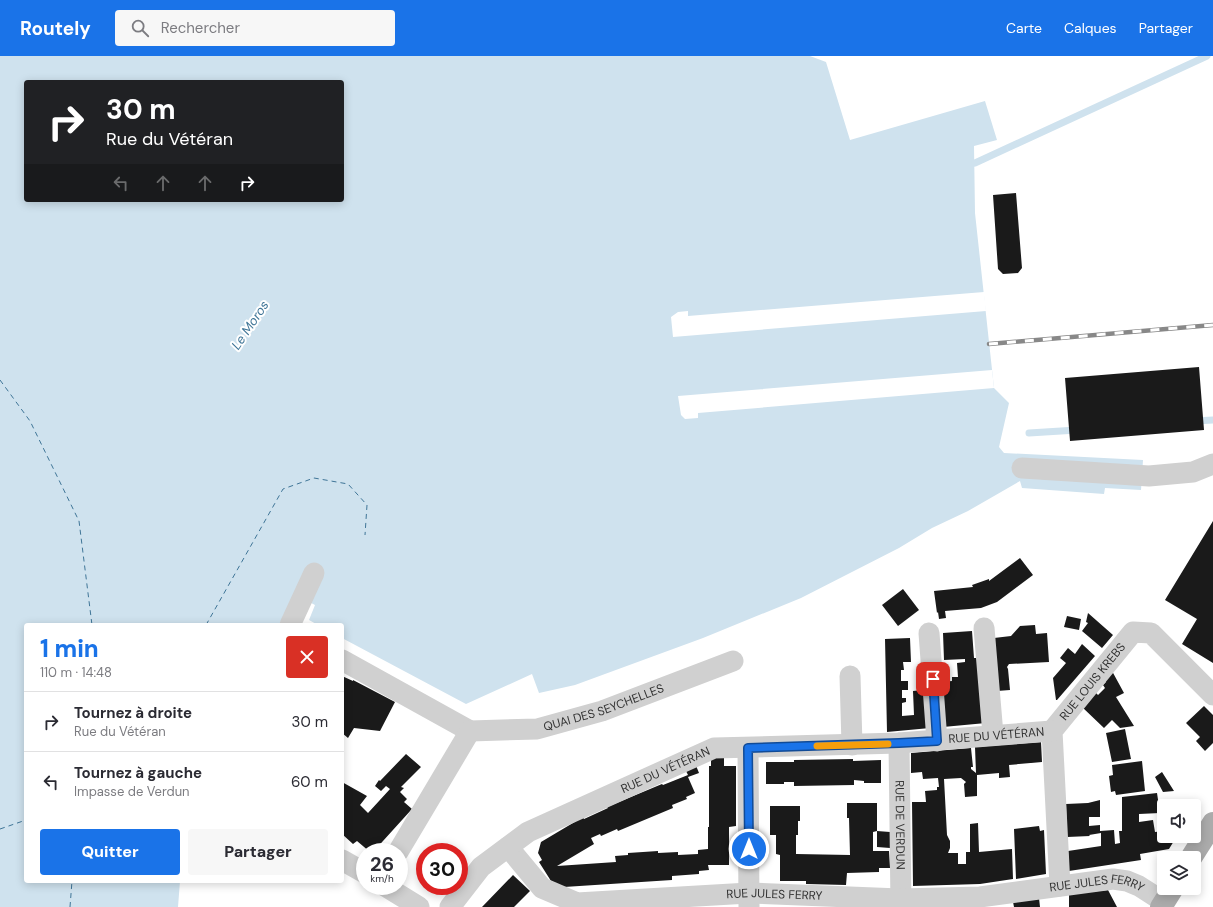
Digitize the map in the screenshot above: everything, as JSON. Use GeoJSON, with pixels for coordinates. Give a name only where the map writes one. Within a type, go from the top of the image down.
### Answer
{"type":"FeatureCollection","features":[{"type":"Feature","properties":{"kind":"main road"},"geometry":{"type":"LineString","coordinates":[[1195,851],[1213,823]]}},
{"type":"Feature","properties":{"kind":"street"},"geometry":{"type":"LineString","coordinates":[[1022,468],[1149,476],[1193,472],[1213,464]]}},
{"type":"Feature","properties":{"kind":"street"},"geometry":{"type":"LineString","coordinates":[[291,623],[314,574]]}},
{"type":"Feature","properties":{"kind":"street"},"geometry":{"type":"LineString","coordinates":[[984,628],[993,735]]}},
{"type":"Feature","properties":{"kind":"street","name":"RUE LOUIS KREBS"},"geometry":{"type":"LineString","coordinates":[[1060,886],[1052,731],[1133,632],[1151,633],[1213,696]]}},
{"type":"Feature","properties":{"kind":"street"},"geometry":{"type":"LineString","coordinates":[[930,633],[937,741]]}},
{"type":"Feature","properties":{"kind":"street"},"geometry":{"type":"LineString","coordinates":[[344,661],[470,731],[403,843]]}},
{"type":"Feature","properties":{"kind":"street","name":"QUAI DES SEYCHELLES"},"geometry":{"type":"LineString","coordinates":[[470,731],[537,729],[602,711],[733,661]]}},
{"type":"Feature","properties":{"kind":"street"},"geometry":{"type":"LineString","coordinates":[[850,676],[852,745]]}},
{"type":"Feature","properties":{"kind":"street","name":"RUE DU VÉTÉRAN"},"geometry":{"type":"LineString","coordinates":[[508,847],[528,832],[714,748],[899,743],[1052,731]]}},
{"type":"Feature","properties":{"kind":"street","name":"RUE DE VERDUN"},"geometry":{"type":"LineString","coordinates":[[899,743],[901,903]]}},
{"type":"Feature","properties":{"kind":"street"},"geometry":{"type":"LineString","coordinates":[[748,748],[749,900]]}},
{"type":"Feature","properties":{"kind":"street"},"geometry":{"type":"LineString","coordinates":[[450,907],[481,867],[508,847]]}},
{"type":"Feature","properties":{"kind":"street","name":"RUE JULES FERRY"},"geometry":{"type":"LineString","coordinates":[[508,847],[542,888],[577,903],[749,900],[901,903],[980,897],[1113,879],[1127,881],[1166,899]]}},
{"type":"Feature","properties":{"kind":"street"},"geometry":{"type":"LineString","coordinates":[[344,861],[356,868]]}},
{"type":"Feature","properties":{"kind":"street"},"geometry":{"type":"LineString","coordinates":[[400,895],[418,907]]}},
{"type":"Feature","properties":{"kind":"water","name":"Le Moros"},"geometry":{"type":"Polygon","coordinates":[[[0,56],[810,56],[826,62],[850,140],[985,101],[997,140],[974,146],[975,213],[994,388],[1009,403],[999,447],[1004,453],[1143,460],[1141,490],[1105,488],[1104,494],[1022,488],[1020,481],[968,511],[932,528],[899,548],[801,598],[703,638],[575,685],[539,693],[532,674],[466,704],[344,639],[344,623],[314,623],[309,620],[315,605],[294,594],[280,623],[24,623],[24,883],[180,883],[178,907],[0,907],[0,56]]]}},
{"type":"Feature","properties":{"kind":"pier"},"geometry":{"type":"Polygon","coordinates":[[[984,292],[986,311],[673,337],[671,317],[678,312],[688,311],[688,316],[984,292]]]}},
{"type":"Feature","properties":{"kind":"pier"},"geometry":{"type":"Polygon","coordinates":[[[992,370],[994,388],[698,413],[698,418],[685,419],[681,415],[678,396],[992,370]]]}},
{"type":"Feature","properties":{"kind":"building"},"geometry":{"type":"Polygon","coordinates":[[[1016,193],[1022,268],[1018,273],[1003,274],[998,269],[993,195],[1016,193]]]}},
{"type":"Feature","properties":{"kind":"building"},"geometry":{"type":"Polygon","coordinates":[[[1199,367],[1204,430],[1070,441],[1065,378],[1199,367]]]}},
{"type":"Feature","properties":{"kind":"building"},"geometry":{"type":"Polygon","coordinates":[[[1213,521],[1213,663],[1182,644],[1197,619],[1165,600],[1213,521]]]}},
{"type":"Feature","properties":{"kind":"building"},"geometry":{"type":"Polygon","coordinates":[[[1020,558],[1033,575],[997,602],[981,608],[945,611],[946,618],[939,619],[934,591],[973,587],[972,585],[989,579],[989,581],[1020,558]]]}},
{"type":"Feature","properties":{"kind":"building"},"geometry":{"type":"Polygon","coordinates":[[[903,589],[919,610],[898,626],[882,605],[903,589]]]}},
{"type":"Feature","properties":{"kind":"building"},"geometry":{"type":"Polygon","coordinates":[[[1088,613],[1113,635],[1102,648],[1082,631],[1088,623],[1086,622],[1088,613]]]}},
{"type":"Feature","properties":{"kind":"building"},"geometry":{"type":"Polygon","coordinates":[[[1067,616],[1081,619],[1079,630],[1064,627],[1067,616]]]}},
{"type":"Feature","properties":{"kind":"building"},"geometry":{"type":"Polygon","coordinates":[[[1035,625],[1036,634],[1047,633],[1049,662],[1009,664],[1007,667],[1010,690],[997,691],[994,638],[1011,636],[1020,626],[1035,625]]]}},
{"type":"Feature","properties":{"kind":"building"},"geometry":{"type":"Polygon","coordinates":[[[972,631],[974,658],[981,658],[986,723],[943,727],[941,682],[952,681],[952,677],[958,677],[957,663],[965,662],[965,659],[944,660],[943,633],[972,631]]]}},
{"type":"Feature","properties":{"kind":"building"},"geometry":{"type":"Polygon","coordinates":[[[910,638],[911,662],[903,662],[904,670],[901,670],[901,681],[908,681],[908,690],[902,690],[902,698],[906,698],[906,702],[902,703],[902,716],[914,715],[913,691],[923,690],[930,728],[887,732],[885,639],[910,638]]]}},
{"type":"Feature","properties":{"kind":"building"},"geometry":{"type":"Polygon","coordinates":[[[1082,644],[1095,656],[1056,700],[1053,678],[1066,663],[1060,658],[1068,648],[1075,654],[1082,644]]]}},
{"type":"Feature","properties":{"kind":"building"},"geometry":{"type":"Polygon","coordinates":[[[1112,671],[1124,693],[1116,697],[1134,726],[1120,728],[1112,720],[1104,728],[1082,707],[1096,693],[1098,695],[1105,688],[1103,685],[1106,682],[1105,680],[1112,671]]]}},
{"type":"Feature","properties":{"kind":"building"},"geometry":{"type":"Polygon","coordinates":[[[344,677],[395,702],[380,731],[354,728],[348,738],[344,735],[344,677]]]}},
{"type":"Feature","properties":{"kind":"building"},"geometry":{"type":"Polygon","coordinates":[[[1204,706],[1213,715],[1213,743],[1205,751],[1196,741],[1200,737],[1186,723],[1204,706]]]}},
{"type":"Feature","properties":{"kind":"building"},"geometry":{"type":"Polygon","coordinates":[[[1125,729],[1131,759],[1112,762],[1106,733],[1125,729]]]}},
{"type":"Feature","properties":{"kind":"building"},"geometry":{"type":"Polygon","coordinates":[[[1041,742],[1042,762],[1009,765],[1010,777],[999,778],[999,773],[977,775],[977,796],[965,797],[964,784],[966,782],[961,778],[944,779],[947,835],[950,841],[948,853],[958,853],[958,864],[966,864],[966,852],[970,852],[970,824],[978,823],[979,852],[1012,849],[1013,879],[980,884],[913,886],[912,802],[926,802],[925,791],[937,790],[937,787],[939,787],[938,778],[923,779],[922,772],[911,773],[911,753],[971,748],[973,767],[971,767],[971,769],[976,773],[975,747],[1041,742]]]}},
{"type":"Feature","properties":{"kind":"building"},"geometry":{"type":"Polygon","coordinates":[[[406,754],[421,767],[401,787],[404,788],[400,792],[407,799],[404,802],[412,809],[381,843],[359,843],[357,841],[353,844],[344,836],[344,783],[367,796],[360,805],[368,813],[390,789],[386,786],[381,791],[375,786],[379,780],[380,781],[406,754]]]}},
{"type":"Feature","properties":{"kind":"building"},"geometry":{"type":"Polygon","coordinates":[[[711,757],[724,757],[724,766],[736,766],[736,826],[729,827],[729,865],[708,865],[709,870],[699,871],[699,874],[672,876],[672,880],[564,887],[551,881],[539,862],[542,860],[538,853],[541,842],[583,817],[584,819],[608,808],[607,807],[688,775],[684,767],[695,763],[699,773],[688,777],[695,793],[686,797],[687,799],[672,805],[673,808],[618,831],[617,829],[601,836],[600,834],[591,838],[594,844],[557,866],[616,862],[615,856],[628,855],[628,853],[658,851],[658,853],[678,852],[678,855],[698,854],[698,850],[708,849],[709,766],[711,766],[711,757]]]}},
{"type":"Feature","properties":{"kind":"building"},"geometry":{"type":"Polygon","coordinates":[[[853,759],[853,761],[881,760],[881,783],[864,783],[864,781],[854,780],[854,785],[794,786],[794,782],[784,782],[784,784],[766,784],[766,762],[853,759]]]}},
{"type":"Feature","properties":{"kind":"building"},"geometry":{"type":"Polygon","coordinates":[[[1142,761],[1145,791],[1116,795],[1115,791],[1111,792],[1109,776],[1113,775],[1112,765],[1142,761]]]}},
{"type":"Feature","properties":{"kind":"building"},"geometry":{"type":"Polygon","coordinates":[[[1162,772],[1174,791],[1163,792],[1155,777],[1162,772]]]}},
{"type":"Feature","properties":{"kind":"building"},"geometry":{"type":"Polygon","coordinates":[[[1157,793],[1157,813],[1139,814],[1139,822],[1153,820],[1155,832],[1157,832],[1157,843],[1173,843],[1169,849],[1140,854],[1141,860],[1069,871],[1068,851],[1101,846],[1101,833],[1089,835],[1090,836],[1067,837],[1066,804],[1088,803],[1100,800],[1100,817],[1089,817],[1089,826],[1100,825],[1100,831],[1114,830],[1115,844],[1120,843],[1119,831],[1122,831],[1122,797],[1157,793]]]}},
{"type":"Feature","properties":{"kind":"building"},"geometry":{"type":"Polygon","coordinates":[[[847,803],[877,803],[877,831],[873,832],[873,851],[889,851],[890,868],[879,868],[879,872],[847,873],[846,885],[806,884],[806,881],[780,881],[780,855],[776,854],[776,835],[770,835],[770,806],[800,806],[800,821],[798,821],[798,835],[796,835],[796,854],[850,855],[847,803]]]}},
{"type":"Feature","properties":{"kind":"building"},"geometry":{"type":"Polygon","coordinates":[[[1039,826],[1040,831],[1044,830],[1046,874],[1016,879],[1014,829],[1039,826]]]}},
{"type":"Feature","properties":{"kind":"building"},"geometry":{"type":"Polygon","coordinates":[[[877,831],[890,832],[890,848],[877,847],[877,831]]]}},
{"type":"Feature","properties":{"kind":"building"},"geometry":{"type":"Polygon","coordinates":[[[513,875],[530,891],[514,907],[482,907],[513,875]]]}},
{"type":"Feature","properties":{"kind":"building"},"geometry":{"type":"Polygon","coordinates":[[[1108,890],[1117,907],[1069,907],[1069,894],[1108,890]]]}},
{"type":"Feature","properties":{"kind":"building"},"geometry":{"type":"Polygon","coordinates":[[[1039,898],[1040,907],[1014,907],[1013,902],[1039,898]]]}},
{"type":"Feature","properties":{"kind":"waterway"},"geometry":{"type":"LineString","coordinates":[[975,163],[1207,56]]}},
{"type":"Feature","properties":{"kind":"waterway"},"geometry":{"type":"LineString","coordinates":[[1195,421],[1213,420]]}},
{"type":"Feature","properties":{"kind":"waterway"},"geometry":{"type":"LineString","coordinates":[[1029,433],[1077,430]]}},
{"type":"Feature","properties":{"kind":"ferry route"},"geometry":{"type":"LineString","coordinates":[[0,380],[30,421],[79,521],[92,623]]}},
{"type":"Feature","properties":{"kind":"ferry route"},"geometry":{"type":"LineString","coordinates":[[207,623],[283,489],[314,478],[348,484],[367,505],[365,535]]}},
{"type":"Feature","properties":{"kind":"ferry route"},"geometry":{"type":"LineString","coordinates":[[0,829],[24,821]]}},
{"type":"Feature","properties":{"kind":"ferry route"},"geometry":{"type":"LineString","coordinates":[[70,907],[72,883]]}},
{"type":"Feature","properties":{"kind":"railway"},"geometry":{"type":"LineString","coordinates":[[989,344],[1213,325]]}},
{"type":"Feature","properties":{"kind":"slow traffic"},"geometry":{"type":"LineString","coordinates":[[817,746],[888,744]]}},
{"type":"Feature","properties":{"kind":"route"},"geometry":{"type":"LineString","coordinates":[[749,849],[748,748],[937,741],[933,679]]}}]}
